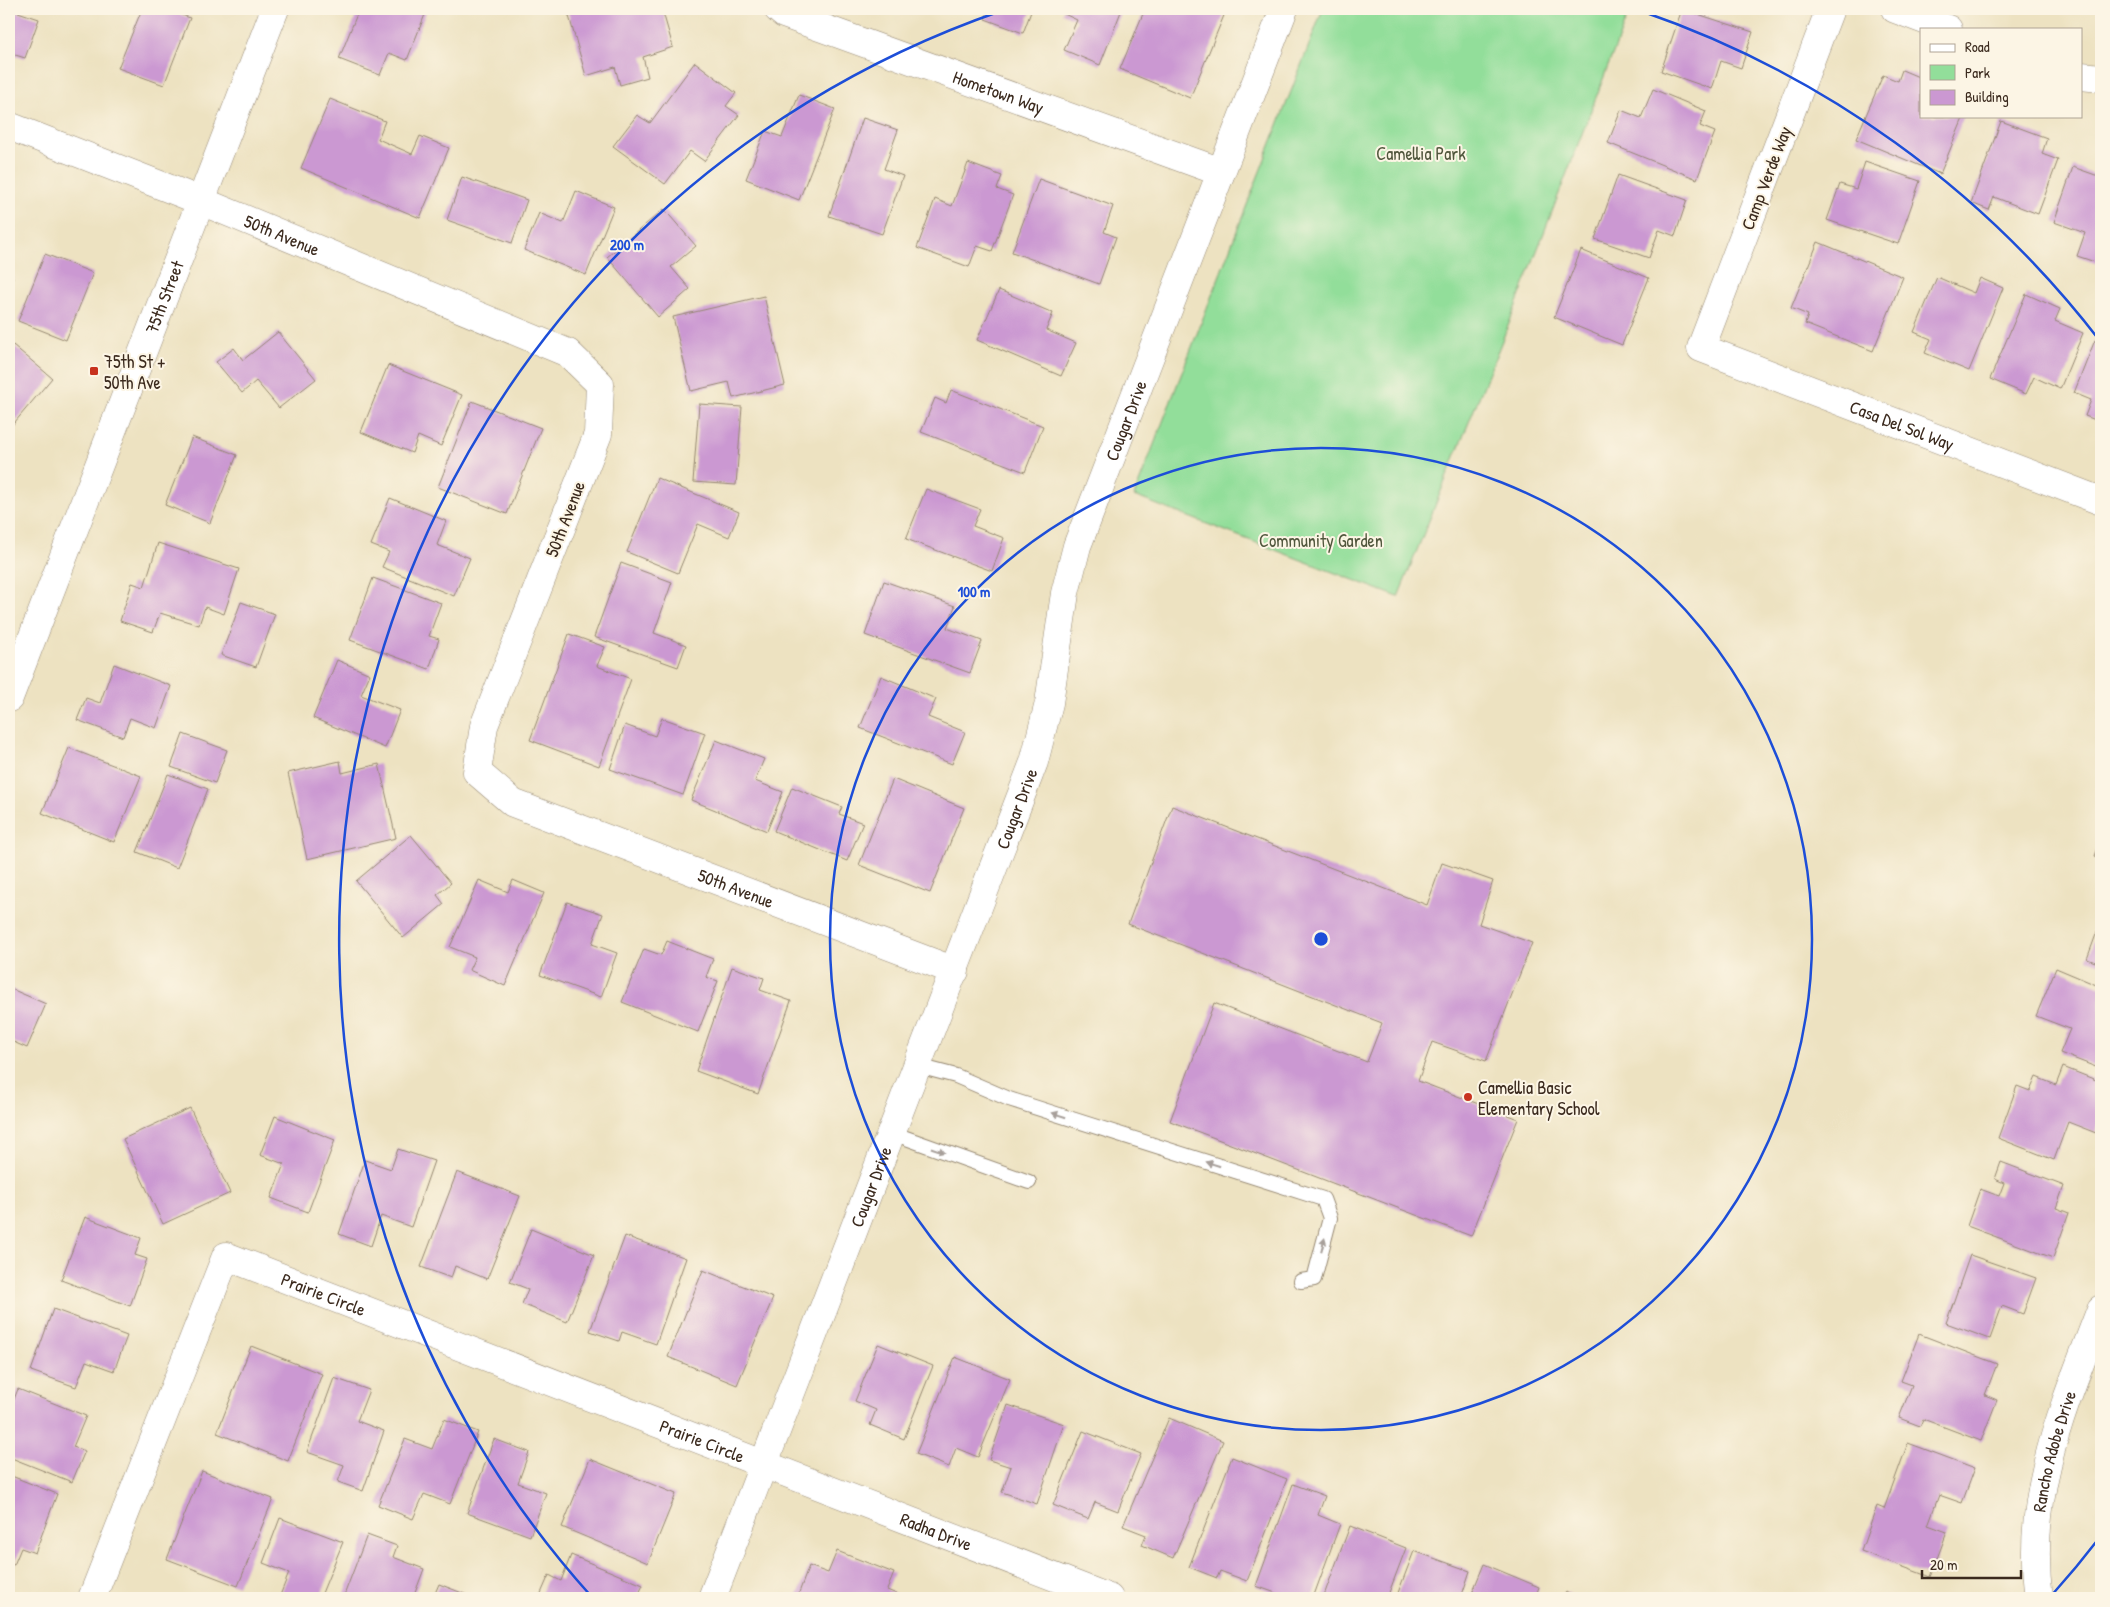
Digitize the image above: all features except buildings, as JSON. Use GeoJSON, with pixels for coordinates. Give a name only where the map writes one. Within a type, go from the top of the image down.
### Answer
{"type":"FeatureCollection","features":[{"type":"Feature","properties":{"kind":"street","name":"75th Street"},"geometry":{"type":"LineString","coordinates":[[9,698],[16,660],[275,9]]}},
{"type":"Feature","properties":{"kind":"street","name":"Hometown Way"},"geometry":{"type":"LineString","coordinates":[[778,9],[784,14],[1220,172]]}},
{"type":"Feature","properties":{"kind":"street","name":"Cougar Drive"},"geometry":{"type":"LineString","coordinates":[[712,1598],[1034,762],[1049,703],[1065,593],[1076,546],[1284,9]]}},
{"type":"Feature","properties":{"kind":"street","name":"Camp Verde Way"},"geometry":{"type":"LineString","coordinates":[[1701,348],[1830,9]]}},
{"type":"Feature","properties":{"kind":"street"},"geometry":{"type":"LineString","coordinates":[[1896,9],[1945,28]]}},
{"type":"Feature","properties":{"kind":"street"},"geometry":{"type":"LineString","coordinates":[[2082,76],[2101,78]]}},
{"type":"Feature","properties":{"kind":"street","name":"50th Avenue"},"geometry":{"type":"LineString","coordinates":[[9,126],[200,201],[568,353],[600,384],[598,434],[484,726],[477,772],[513,803],[955,970]]}},
{"type":"Feature","properties":{"kind":"street","name":"Casa Del Sol Way"},"geometry":{"type":"LineString","coordinates":[[1701,348],[2101,501]]}},
{"type":"Feature","properties":{"kind":"street","name":"Prairie Circle"},"geometry":{"type":"LineString","coordinates":[[92,1598],[226,1256],[764,1465]]}},
{"type":"Feature","properties":{"kind":"street","name":"Rancho Adobe Drive"},"geometry":{"type":"LineString","coordinates":[[2039,1598],[2036,1538],[2043,1475],[2061,1414],[2101,1309]]}},
{"type":"Feature","properties":{"kind":"street","name":"Radha Drive"},"geometry":{"type":"LineString","coordinates":[[764,1465],[1109,1598]]}},
{"type":"Feature","properties":{"kind":"lane"},"geometry":{"type":"LineString","coordinates":[[918,1066],[956,1076],[1009,1099],[1323,1199],[1330,1218],[1314,1279],[1301,1281]]}},
{"type":"Feature","properties":{"kind":"lane"},"geometry":{"type":"LineString","coordinates":[[892,1133],[1029,1182]]}},
{"type":"Feature","properties":{"kind":"green space","name":"Camellia Park"},"geometry":{"type":"Polygon","coordinates":[[[1323,9],[1630,9],[1510,321],[1398,597],[1134,496],[1323,9]]]}},
{"type":"Feature","properties":{"kind":"place","name":"75th St + 50th Ave"},"geometry":{"type":"Point","coordinates":[94,371]}},
{"type":"Feature","properties":{"kind":"place","name":"Camellia Basic Elementary School"},"geometry":{"type":"Point","coordinates":[1468,1097]}},
{"type":"Feature","properties":{"kind":"park label","name":"Community Garden"},"geometry":{"type":"Point","coordinates":[1321,540]}}]}
